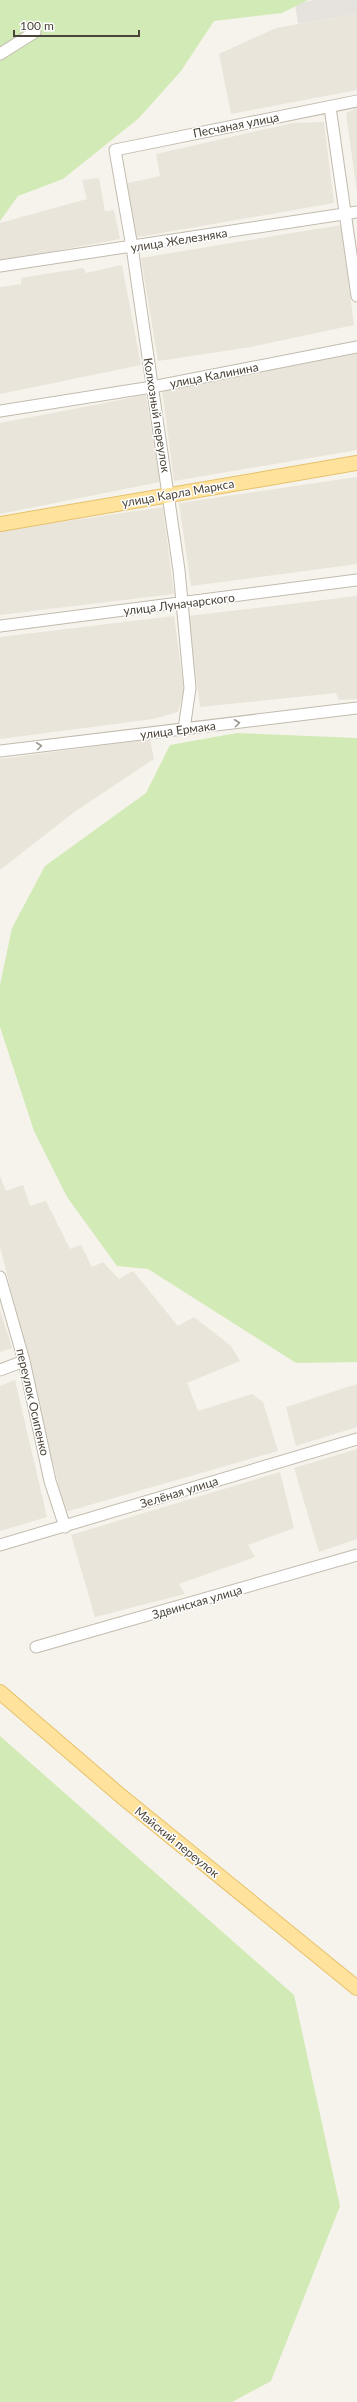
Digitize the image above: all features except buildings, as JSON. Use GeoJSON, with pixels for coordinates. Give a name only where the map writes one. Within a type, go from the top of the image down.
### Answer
{"type":"FeatureCollection","features":[{"type":"Feature","properties":{"kind":"main road","name":"улица Карла Маркса"},"geometry":{"type":"LineString","coordinates":[[0,524],[357,463]]}},
{"type":"Feature","properties":{"kind":"main road","name":"Майский переулок"},"geometry":{"type":"LineString","coordinates":[[0,1692],[121,1796],[357,1988]]}},
{"type":"Feature","properties":{"kind":"street"},"geometry":{"type":"LineString","coordinates":[[0,54],[35,32]]}},
{"type":"Feature","properties":{"kind":"street","name":"Песчаная улица"},"geometry":{"type":"LineString","coordinates":[[115,150],[357,101]]}},
{"type":"Feature","properties":{"kind":"street"},"geometry":{"type":"LineString","coordinates":[[330,107],[357,296]]}},
{"type":"Feature","properties":{"kind":"street","name":"Колхозный переулок"},"geometry":{"type":"LineString","coordinates":[[115,150],[132,247],[169,494],[190,688],[184,729]]}},
{"type":"Feature","properties":{"kind":"street","name":"улица Железняка"},"geometry":{"type":"LineString","coordinates":[[0,266],[357,212]]}},
{"type":"Feature","properties":{"kind":"street","name":"улица Калинина"},"geometry":{"type":"LineString","coordinates":[[0,411],[152,387],[357,347]]}},
{"type":"Feature","properties":{"kind":"street","name":"улица Луначарского"},"geometry":{"type":"LineString","coordinates":[[0,626],[182,604],[357,580]]}},
{"type":"Feature","properties":{"kind":"street","name":"улица Ермака"},"geometry":{"type":"LineString","coordinates":[[0,751],[357,708]]}},
{"type":"Feature","properties":{"kind":"street","name":"переулок Осипенко"},"geometry":{"type":"LineString","coordinates":[[0,1277],[24,1361],[50,1481],[65,1527]]}},
{"type":"Feature","properties":{"kind":"street"},"geometry":{"type":"LineString","coordinates":[[0,1370],[24,1361]]}},
{"type":"Feature","properties":{"kind":"street","name":"Зелёная улица"},"geometry":{"type":"LineString","coordinates":[[0,1545],[65,1527],[357,1439]]}},
{"type":"Feature","properties":{"kind":"street","name":"Здвинская улица"},"geometry":{"type":"LineString","coordinates":[[36,1647],[357,1555]]}},
{"type":"Feature","properties":{"kind":"shaded area"},"geometry":{"type":"Polygon","coordinates":[[[313,0],[357,0],[357,14],[298,24],[295,4],[313,0]]]}},
{"type":"Feature","properties":{"kind":"shaded area"},"geometry":{"type":"Polygon","coordinates":[[[357,14],[357,90],[231,114],[219,54],[276,28],[357,14]]]}},
{"type":"Feature","properties":{"kind":"shaded area"},"geometry":{"type":"Polygon","coordinates":[[[357,108],[357,193],[346,113],[357,108]]]}},
{"type":"Feature","properties":{"kind":"shaded area"},"geometry":{"type":"Polygon","coordinates":[[[324,122],[334,203],[133,238],[124,184],[160,176],[156,154],[293,123],[324,122]]]}},
{"type":"Feature","properties":{"kind":"shaded area"},"geometry":{"type":"Polygon","coordinates":[[[99,178],[105,211],[114,210],[120,239],[0,261],[0,223],[87,199],[82,180],[99,178]]]}},
{"type":"Feature","properties":{"kind":"shaded area"},"geometry":{"type":"Polygon","coordinates":[[[341,225],[354,325],[251,347],[158,361],[141,258],[341,225]]]}},
{"type":"Feature","properties":{"kind":"shaded area"},"geometry":{"type":"Polygon","coordinates":[[[122,265],[141,365],[0,394],[0,287],[21,284],[21,278],[83,268],[86,273],[122,265]]]}},
{"type":"Feature","properties":{"kind":"shaded area"},"geometry":{"type":"Polygon","coordinates":[[[357,352],[357,450],[174,481],[162,390],[357,352]]]}},
{"type":"Feature","properties":{"kind":"shaded area"},"geometry":{"type":"Polygon","coordinates":[[[146,395],[160,482],[0,514],[0,423],[146,395]]]}},
{"type":"Feature","properties":{"kind":"shaded area"},"geometry":{"type":"Polygon","coordinates":[[[357,477],[357,564],[191,586],[179,503],[357,477]]]}},
{"type":"Feature","properties":{"kind":"shaded area"},"geometry":{"type":"Polygon","coordinates":[[[163,507],[174,594],[0,615],[0,531],[163,507]]]}},
{"type":"Feature","properties":{"kind":"shaded area"},"geometry":{"type":"Polygon","coordinates":[[[357,596],[357,699],[339,700],[336,693],[200,707],[188,616],[357,596]]]}},
{"type":"Feature","properties":{"kind":"shaded area"},"geometry":{"type":"Polygon","coordinates":[[[174,616],[184,690],[178,712],[153,719],[0,739],[0,637],[174,616]]]}},
{"type":"Feature","properties":{"kind":"shaded area"},"geometry":{"type":"Polygon","coordinates":[[[150,739],[154,759],[73,813],[0,870],[0,759],[150,739]]]}},
{"type":"Feature","properties":{"kind":"shaded area"},"geometry":{"type":"Polygon","coordinates":[[[0,1176],[6,1191],[23,1185],[30,1206],[46,1201],[70,1249],[81,1245],[92,1267],[103,1262],[119,1279],[133,1271],[178,1326],[194,1317],[231,1346],[240,1361],[187,1383],[198,1411],[252,1394],[263,1402],[278,1451],[65,1512],[0,1246],[0,1176]]]}},
{"type":"Feature","properties":{"kind":"shaded area"},"geometry":{"type":"Polygon","coordinates":[[[0,1310],[12,1348],[0,1352],[0,1310]]]}},
{"type":"Feature","properties":{"kind":"shaded area"},"geometry":{"type":"Polygon","coordinates":[[[15,1380],[47,1517],[0,1531],[0,1386],[15,1380]]]}},
{"type":"Feature","properties":{"kind":"shaded area"},"geometry":{"type":"Polygon","coordinates":[[[357,1384],[357,1427],[296,1446],[286,1407],[357,1384]]]}},
{"type":"Feature","properties":{"kind":"shaded area"},"geometry":{"type":"Polygon","coordinates":[[[357,1449],[357,1539],[319,1552],[294,1468],[357,1449]]]}},
{"type":"Feature","properties":{"kind":"shaded area"},"geometry":{"type":"Polygon","coordinates":[[[280,1472],[294,1528],[248,1545],[255,1557],[179,1584],[185,1594],[95,1617],[71,1535],[280,1472]]]}},
{"type":"Feature","properties":{"kind":"green space"},"geometry":{"type":"Polygon","coordinates":[[[0,0],[308,0],[282,13],[214,21],[181,71],[139,118],[63,179],[18,196],[0,221],[0,0]]]}},
{"type":"Feature","properties":{"kind":"green space"},"geometry":{"type":"Polygon","coordinates":[[[237,733],[357,738],[357,1362],[296,1363],[148,1269],[117,1266],[67,1197],[34,1131],[0,1027],[0,985],[12,928],[45,866],[146,793],[170,745],[237,733]]]}},
{"type":"Feature","properties":{"kind":"green space"},"geometry":{"type":"Polygon","coordinates":[[[0,1736],[294,1995],[340,2206],[271,2381],[232,2402],[0,2402],[0,1736]]]}}]}
